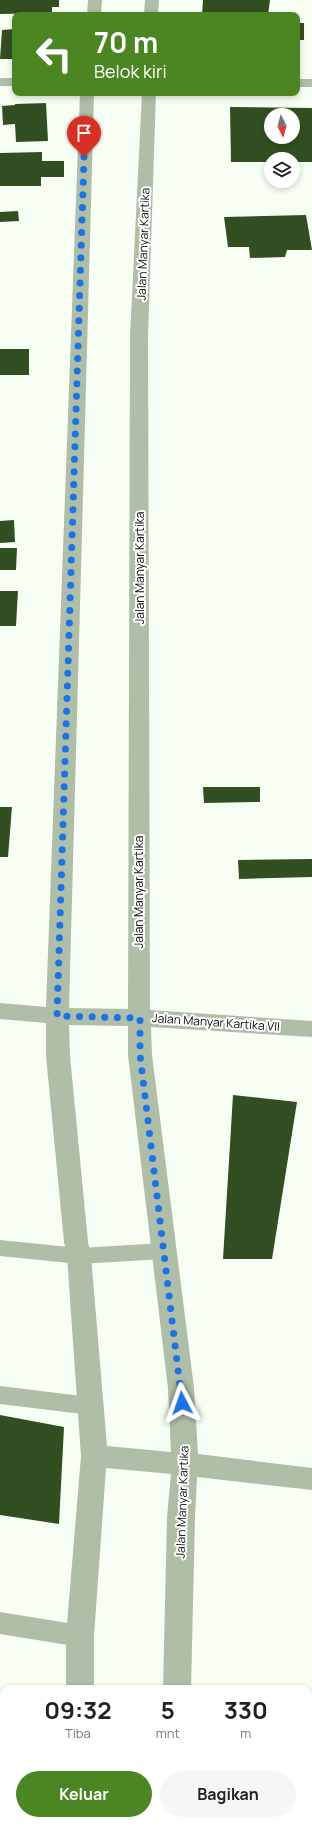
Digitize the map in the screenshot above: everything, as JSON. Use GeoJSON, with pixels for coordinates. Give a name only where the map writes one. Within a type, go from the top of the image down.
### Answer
{"type":"FeatureCollection","features":[{"type":"Feature","properties":{"kind":"street"},"geometry":{"type":"LineString","coordinates":[[94,12],[95,0]]}},
{"type":"Feature","properties":{"kind":"street"},"geometry":{"type":"LineString","coordinates":[[151,12],[152,0]]}},
{"type":"Feature","properties":{"kind":"street"},"geometry":{"type":"LineString","coordinates":[[0,82],[12,82]]}},
{"type":"Feature","properties":{"kind":"street"},"geometry":{"type":"LineString","coordinates":[[300,83],[312,83]]}},
{"type":"Feature","properties":{"kind":"street"},"geometry":{"type":"LineString","coordinates":[[80,1685],[80,1636],[94,1456],[79,1256],[76,1242],[60,1072],[57,1016],[86,96]]}},
{"type":"Feature","properties":{"kind":"street","name":"Jalan Manyar Kartika"},"geometry":{"type":"LineString","coordinates":[[149,96],[139,337],[138,959],[140,1055],[181,1388],[185,1464],[181,1517],[177,1685]]}},
{"type":"Feature","properties":{"kind":"street","name":"Jalan Manyar Kartika VII"},"geometry":{"type":"LineString","coordinates":[[0,1011],[57,1016],[140,1018],[312,1029]]}},
{"type":"Feature","properties":{"kind":"street"},"geometry":{"type":"LineString","coordinates":[[94,1456],[185,1464],[312,1479]]}},
{"type":"Feature","properties":{"kind":"lane"},"geometry":{"type":"LineString","coordinates":[[0,1248],[79,1256],[164,1251]]}},
{"type":"Feature","properties":{"kind":"lane"},"geometry":{"type":"LineString","coordinates":[[0,1395],[90,1406]]}},
{"type":"Feature","properties":{"kind":"lane"},"geometry":{"type":"LineString","coordinates":[[0,1623],[80,1636]]}},
{"type":"Feature","properties":{"kind":"building"},"geometry":{"type":"Polygon","coordinates":[[[0,0],[59,0],[59,7],[52,7],[52,12],[12,12],[12,14],[0,14],[0,0]]]}},
{"type":"Feature","properties":{"kind":"building"},"geometry":{"type":"Polygon","coordinates":[[[203,0],[270,0],[268,12],[202,12],[203,0]]]}},
{"type":"Feature","properties":{"kind":"building"},"geometry":{"type":"Polygon","coordinates":[[[300,23],[304,23],[304,40],[300,40],[300,23]]]}},
{"type":"Feature","properties":{"kind":"building"},"geometry":{"type":"Polygon","coordinates":[[[12,29],[12,59],[0,59],[2,30],[12,29]]]}},
{"type":"Feature","properties":{"kind":"building"},"geometry":{"type":"Polygon","coordinates":[[[46,103],[48,141],[16,142],[15,124],[3,125],[2,106],[46,103]]]}},
{"type":"Feature","properties":{"kind":"building"},"geometry":{"type":"Polygon","coordinates":[[[230,107],[312,108],[312,162],[300,162],[300,152],[264,152],[264,162],[231,162],[230,107]]]}},
{"type":"Feature","properties":{"kind":"building"},"geometry":{"type":"Polygon","coordinates":[[[42,152],[42,161],[64,161],[64,177],[41,177],[41,186],[0,186],[0,153],[42,152]]]}},
{"type":"Feature","properties":{"kind":"building"},"geometry":{"type":"Polygon","coordinates":[[[18,211],[19,221],[0,222],[0,212],[18,211]]]}},
{"type":"Feature","properties":{"kind":"building"},"geometry":{"type":"Polygon","coordinates":[[[306,215],[312,250],[287,250],[285,257],[250,258],[249,247],[228,247],[224,217],[306,215]]]}},
{"type":"Feature","properties":{"kind":"building"},"geometry":{"type":"Polygon","coordinates":[[[0,349],[29,349],[29,375],[0,375],[0,349]]]}},
{"type":"Feature","properties":{"kind":"building"},"geometry":{"type":"Polygon","coordinates":[[[14,520],[15,542],[0,543],[0,521],[14,520]]]}},
{"type":"Feature","properties":{"kind":"building"},"geometry":{"type":"Polygon","coordinates":[[[0,548],[17,548],[16,570],[0,570],[0,548]]]}},
{"type":"Feature","properties":{"kind":"building"},"geometry":{"type":"Polygon","coordinates":[[[0,591],[18,591],[16,626],[0,626],[0,591]]]}},
{"type":"Feature","properties":{"kind":"building"},"geometry":{"type":"Polygon","coordinates":[[[203,787],[260,787],[260,802],[204,803],[203,787]]]}},
{"type":"Feature","properties":{"kind":"building"},"geometry":{"type":"Polygon","coordinates":[[[0,807],[12,807],[8,857],[0,857],[0,807]]]}},
{"type":"Feature","properties":{"kind":"building"},"geometry":{"type":"Polygon","coordinates":[[[312,859],[312,877],[239,879],[238,860],[312,859]]]}},
{"type":"Feature","properties":{"kind":"building"},"geometry":{"type":"Polygon","coordinates":[[[233,1095],[297,1102],[272,1259],[223,1259],[233,1095]]]}},
{"type":"Feature","properties":{"kind":"building"},"geometry":{"type":"Polygon","coordinates":[[[0,1415],[64,1427],[59,1524],[0,1515],[0,1415]]]}},
{"type":"Feature","properties":{"kind":"route"},"geometry":{"type":"LineString","coordinates":[[84,157],[57,1016],[140,1018],[140,1055],[182,1403]]}}]}
